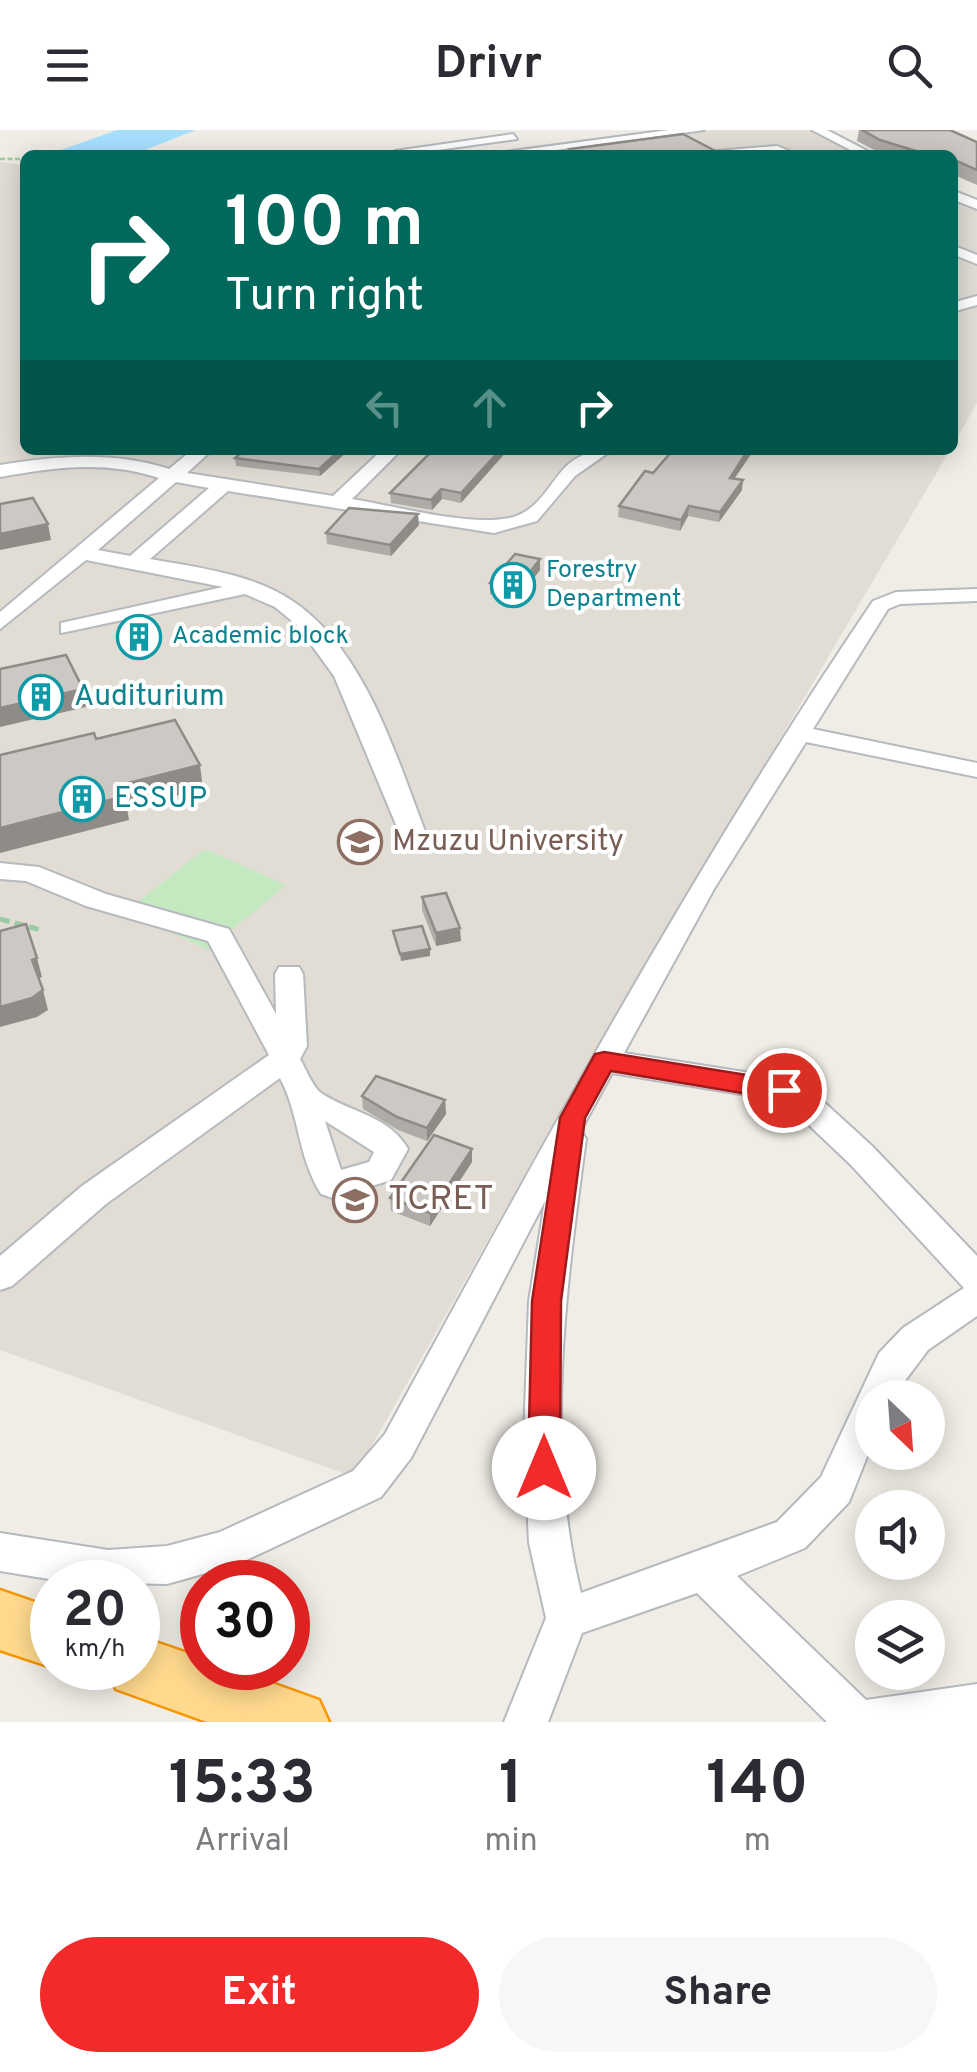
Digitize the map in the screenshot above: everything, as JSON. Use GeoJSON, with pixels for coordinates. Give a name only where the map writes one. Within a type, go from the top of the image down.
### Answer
{"type":"FeatureCollection","features":[{"type":"Feature","properties":{"kind":"highway"},"geometry":{"type":"LineString","coordinates":[[0,1620],[30,1630]]}},
{"type":"Feature","properties":{"kind":"highway"},"geometry":{"type":"LineString","coordinates":[[160,1675],[297,1722]]}},
{"type":"Feature","properties":{"kind":"street"},"geometry":{"type":"LineString","coordinates":[[533,150],[698,130]]}},
{"type":"Feature","properties":{"kind":"street"},"geometry":{"type":"LineString","coordinates":[[818,130],[859,150]]}},
{"type":"Feature","properties":{"kind":"street"},"geometry":{"type":"LineString","coordinates":[[409,150],[548,133],[569,146]]}},
{"type":"Feature","properties":{"kind":"street"},"geometry":{"type":"LineString","coordinates":[[751,136],[762,150]]}},
{"type":"Feature","properties":{"kind":"street"},"geometry":{"type":"LineString","coordinates":[[0,623],[196,455]]}},
{"type":"Feature","properties":{"kind":"street"},"geometry":{"type":"LineString","coordinates":[[338,502],[387,455]]}},
{"type":"Feature","properties":{"kind":"street"},"geometry":{"type":"LineString","coordinates":[[0,471],[90,458],[125,460],[171,476],[477,525],[510,526],[530,517],[570,472],[596,455]]}},
{"type":"Feature","properties":{"kind":"street"},"geometry":{"type":"LineString","coordinates":[[133,564],[224,484]]}},
{"type":"Feature","properties":{"kind":"street"},"geometry":{"type":"LineString","coordinates":[[82,553],[243,588],[280,602],[303,617],[324,642],[370,725],[415,839]]}},
{"type":"Feature","properties":{"kind":"street"},"geometry":{"type":"LineString","coordinates":[[69,628],[243,588]]}},
{"type":"Feature","properties":{"kind":"street"},"geometry":{"type":"LineString","coordinates":[[0,1552],[108,1570],[167,1565],[224,1550],[320,1510],[368,1484],[398,1446],[572,1118],[702,890],[880,605],[896,598],[977,594]]}},
{"type":"Feature","properties":{"kind":"street"},"geometry":{"type":"LineString","coordinates":[[801,734],[977,770]]}},
{"type":"Feature","properties":{"kind":"street"},"geometry":{"type":"LineString","coordinates":[[0,871],[30,872],[96,900],[219,935],[307,1099]]}},
{"type":"Feature","properties":{"kind":"street"},"geometry":{"type":"LineString","coordinates":[[0,1276],[94,1195],[285,1060],[292,1046],[289,974]]}},
{"type":"Feature","properties":{"kind":"street"},"geometry":{"type":"LineString","coordinates":[[604,1061],[762,1086],[803,1101],[977,1279]]}},
{"type":"Feature","properties":{"kind":"street"},"geometry":{"type":"LineString","coordinates":[[526,1722],[567,1618],[549,1543],[543,1436],[547,1301],[572,1118]]}},
{"type":"Feature","properties":{"kind":"street"},"geometry":{"type":"LineString","coordinates":[[881,1380],[888,1364],[917,1336],[977,1298]]}},
{"type":"Feature","properties":{"kind":"street"},"geometry":{"type":"LineString","coordinates":[[567,1618],[704,1571],[791,1534],[835,1489],[855,1442]]}},
{"type":"Feature","properties":{"kind":"street"},"geometry":{"type":"LineString","coordinates":[[704,1571],[860,1722],[938,1708],[977,1706]]}},
{"type":"Feature","properties":{"kind":"path"},"geometry":{"type":"LineString","coordinates":[[0,919],[41,930]]}},
{"type":"Feature","properties":{"kind":"shaded area"},"geometry":{"type":"Polygon","coordinates":[[[713,130],[808,130],[851,150],[557,150],[713,130]]]}},
{"type":"Feature","properties":{"kind":"shaded area","name":"Mzuzu University"},"geometry":{"type":"Polygon","coordinates":[[[0,162],[20,164],[20,455],[947,455],[564,1106],[354,1477],[0,1350],[0,162]]]}},
{"type":"Feature","properties":{"kind":"shaded area"},"geometry":{"type":"Polygon","coordinates":[[[958,200],[977,209],[977,403],[958,436],[958,200]]]}},
{"type":"Feature","properties":{"kind":"green space"},"geometry":{"type":"Polygon","coordinates":[[[205,849],[286,885],[208,950],[126,911],[205,849]]]}},
{"type":"Feature","properties":{"kind":"water"},"geometry":{"type":"Polygon","coordinates":[[[117,130],[196,130],[145,150],[61,150],[117,130]]]}},
{"type":"Feature","properties":{"kind":"building"},"geometry":{"type":"Polygon","coordinates":[[[862,130],[950,130],[977,142],[977,170],[958,162],[958,150],[913,150],[862,130]]]}},
{"type":"Feature","properties":{"kind":"building"},"geometry":{"type":"Polygon","coordinates":[[[683,134],[713,150],[572,150],[683,134]]]}},
{"type":"Feature","properties":{"kind":"building"},"geometry":{"type":"Polygon","coordinates":[[[238,455],[334,455],[319,469],[235,458],[238,455]]]}},
{"type":"Feature","properties":{"kind":"building"},"geometry":{"type":"Polygon","coordinates":[[[428,455],[495,455],[461,493],[441,489],[431,500],[390,493],[428,455]]]}},
{"type":"Feature","properties":{"kind":"building"},"geometry":{"type":"Polygon","coordinates":[[[669,455],[745,455],[730,478],[743,480],[720,512],[689,506],[681,520],[619,506],[645,471],[653,473],[669,455]]]}},
{"type":"Feature","properties":{"kind":"building"},"geometry":{"type":"Polygon","coordinates":[[[33,498],[48,524],[0,534],[0,504],[33,498]]]}},
{"type":"Feature","properties":{"kind":"building"},"geometry":{"type":"Polygon","coordinates":[[[349,508],[418,514],[390,545],[326,533],[349,508]]]}},
{"type":"Feature","properties":{"kind":"building"},"geometry":{"type":"Polygon","coordinates":[[[515,554],[540,559],[518,588],[490,583],[515,554]]]}},
{"type":"Feature","properties":{"kind":"building"},"geometry":{"type":"Polygon","coordinates":[[[66,655],[83,689],[0,708],[0,669],[66,655]]]}},
{"type":"Feature","properties":{"kind":"building"},"geometry":{"type":"Polygon","coordinates":[[[175,720],[200,765],[120,785],[125,796],[0,828],[0,755],[94,733],[96,739],[175,720]]]}},
{"type":"Feature","properties":{"kind":"building"},"geometry":{"type":"Polygon","coordinates":[[[446,893],[460,928],[436,933],[422,897],[446,893]]]}},
{"type":"Feature","properties":{"kind":"building"},"geometry":{"type":"Polygon","coordinates":[[[26,924],[37,958],[32,960],[43,990],[32,998],[0,1007],[0,931],[26,924]]]}},
{"type":"Feature","properties":{"kind":"building"},"geometry":{"type":"Polygon","coordinates":[[[422,926],[430,949],[400,954],[393,931],[422,926]]]}},
{"type":"Feature","properties":{"kind":"building"},"geometry":{"type":"Polygon","coordinates":[[[376,1076],[445,1100],[427,1128],[397,1117],[362,1096],[376,1076]]]}},
{"type":"Feature","properties":{"kind":"building"},"geometry":{"type":"Polygon","coordinates":[[[434,1135],[472,1149],[430,1213],[390,1198],[434,1135]]]}},
{"type":"Feature","properties":{"kind":"place","name":"Forestry Department"},"geometry":{"type":"Point","coordinates":[513,585]}},
{"type":"Feature","properties":{"kind":"place","name":"Academic block"},"geometry":{"type":"Point","coordinates":[139,637]}},
{"type":"Feature","properties":{"kind":"place","name":"Auditurium"},"geometry":{"type":"Point","coordinates":[41,697]}},
{"type":"Feature","properties":{"kind":"place","name":"ESSUP"},"geometry":{"type":"Point","coordinates":[82,799]}},
{"type":"Feature","properties":{"kind":"place","name":"Mzuzu University"},"geometry":{"type":"Point","coordinates":[360,842]}},
{"type":"Feature","properties":{"kind":"place","name":"TCRET"},"geometry":{"type":"Point","coordinates":[355,1200]}},
{"type":"Feature","properties":{"kind":"route"},"geometry":{"type":"LineString","coordinates":[[544,1468],[547,1301],[572,1118],[604,1061],[784,1090]]}}]}
